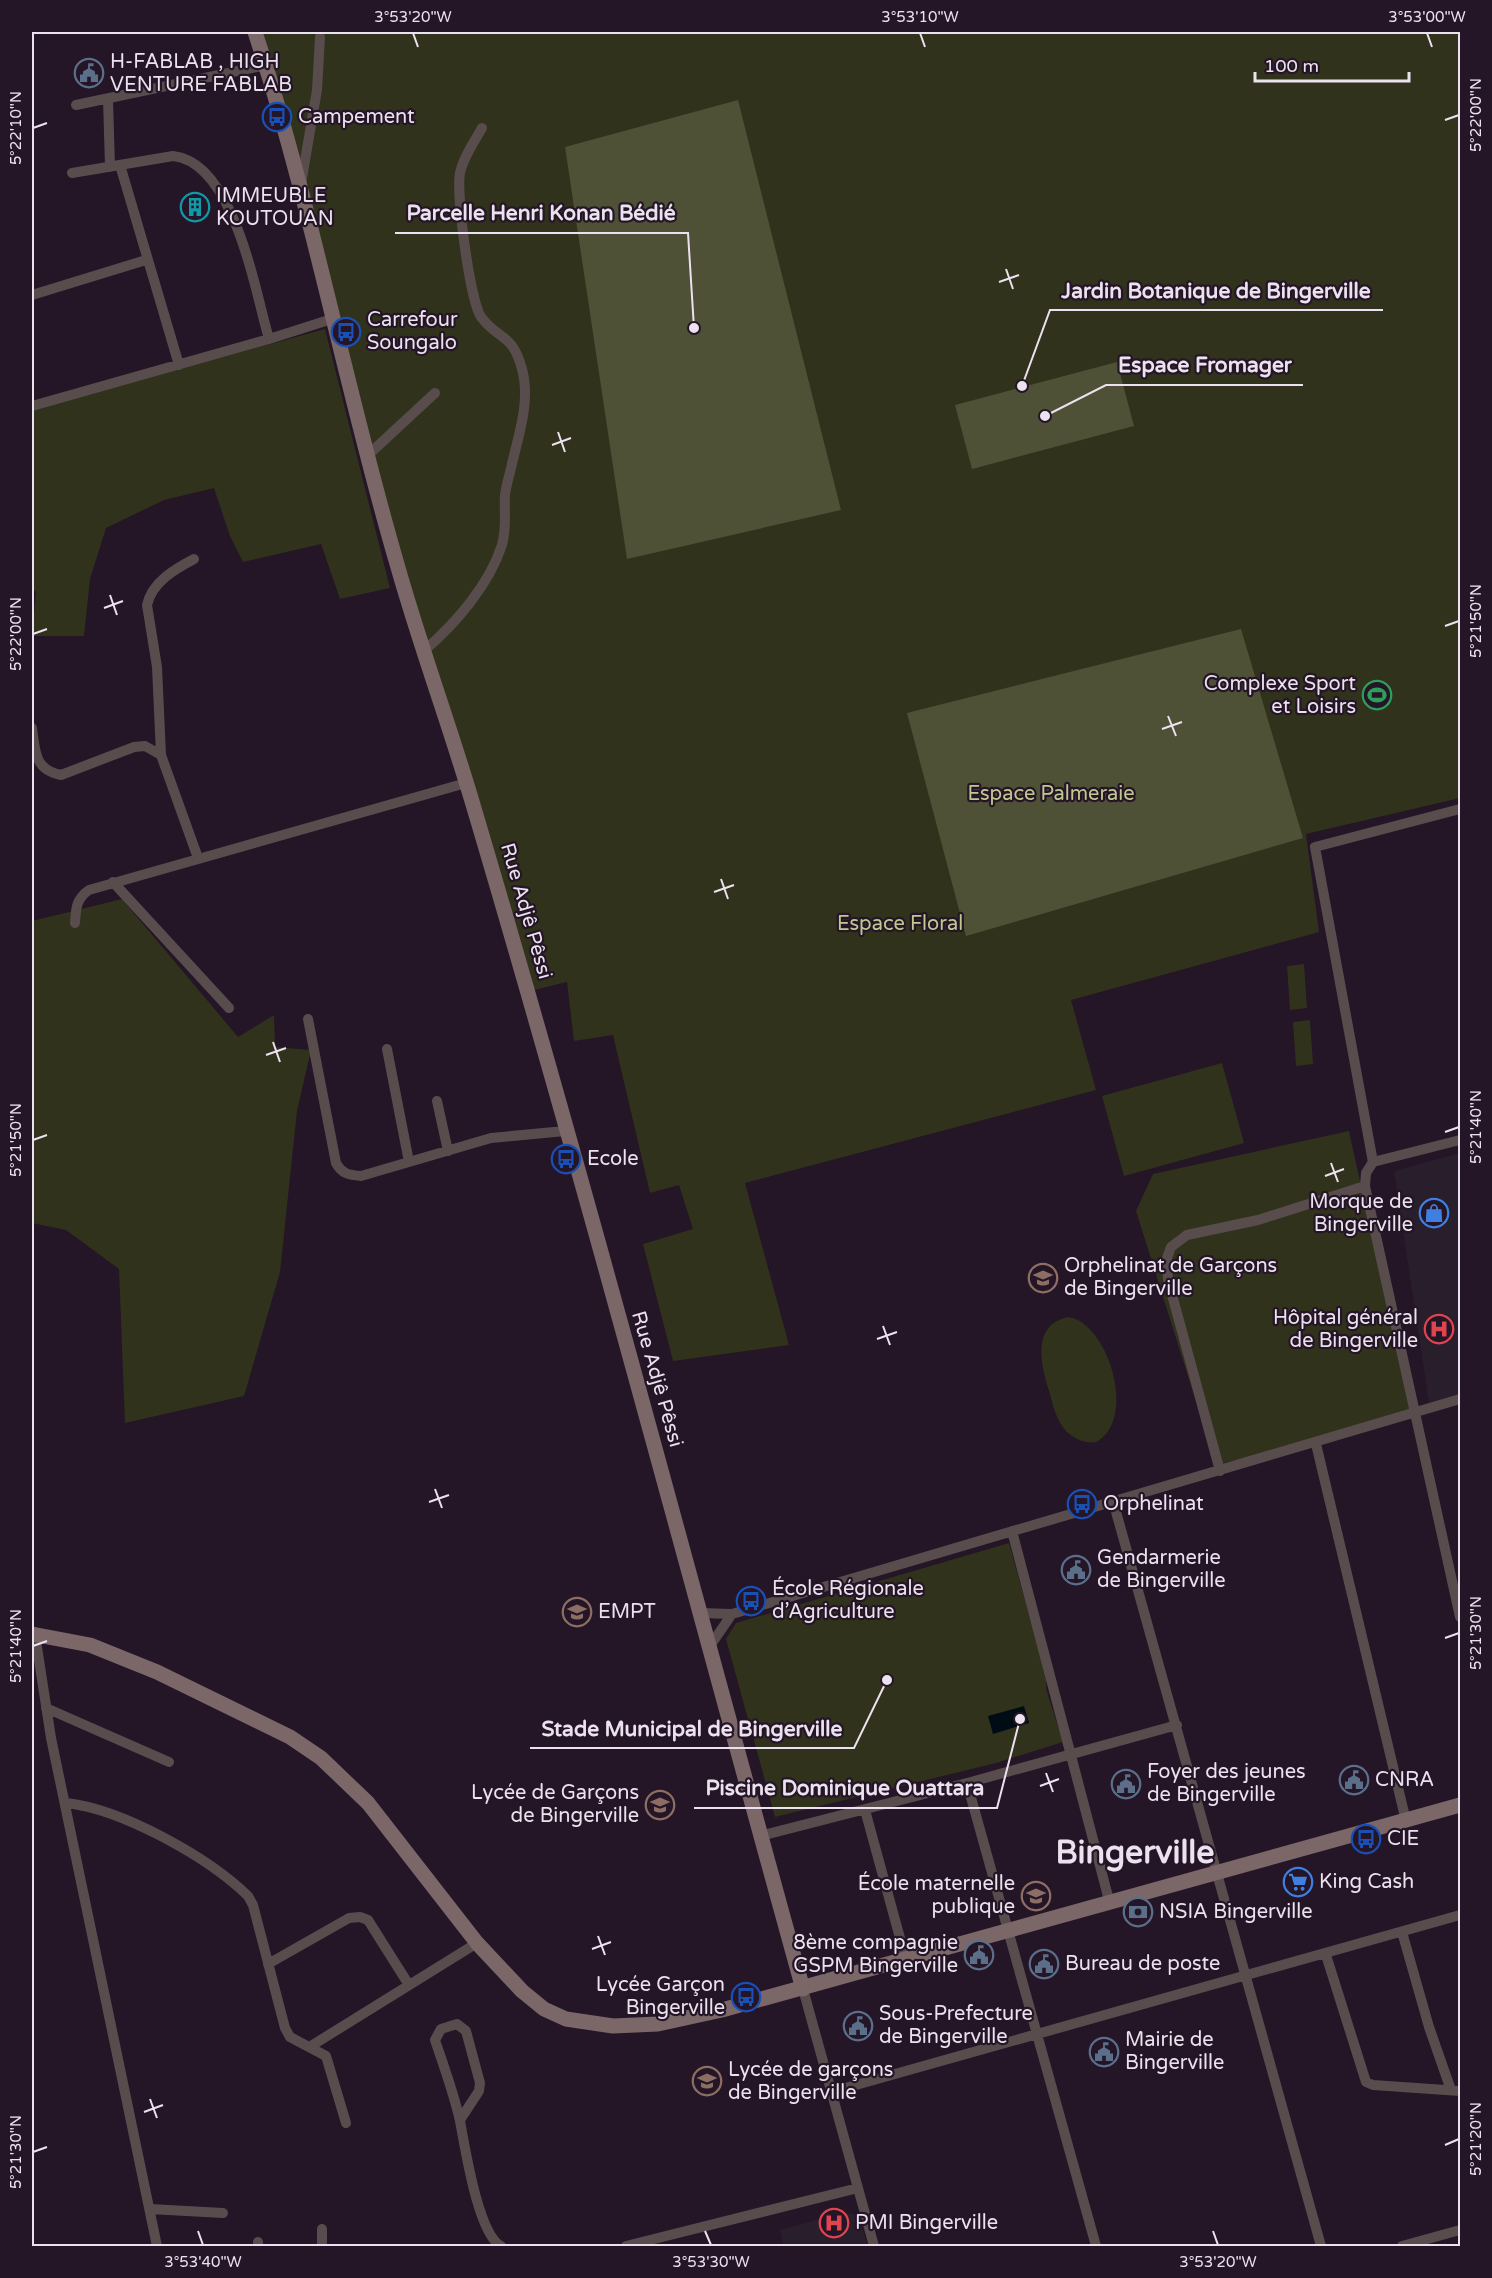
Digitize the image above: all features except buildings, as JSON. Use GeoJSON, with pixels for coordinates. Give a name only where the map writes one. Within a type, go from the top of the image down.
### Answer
{"type":"FeatureCollection","features":[{"type":"Feature","properties":{"kind":"street","name":"Rue Adjê Pêssi"},"geometry":{"type":"LineString","coordinates":[[255,32],[301,185],[367,456],[398,568],[466,783],[710,1646],[803,1989]]}},
{"type":"Feature","properties":{"kind":"street"},"geometry":{"type":"LineString","coordinates":[[301,185],[317,90],[320,37]]}},
{"type":"Feature","properties":{"kind":"street"},"geometry":{"type":"LineString","coordinates":[[76,105],[266,66]]}},
{"type":"Feature","properties":{"kind":"street"},"geometry":{"type":"LineString","coordinates":[[108,99],[115,166],[179,366]]}},
{"type":"Feature","properties":{"kind":"street"},"geometry":{"type":"LineString","coordinates":[[425,650],[447,629],[483,584],[502,544],[505,494],[525,407],[523,372],[517,352],[512,343],[482,318],[477,308],[466,248],[460,171],[482,128]]}},
{"type":"Feature","properties":{"kind":"street"},"geometry":{"type":"LineString","coordinates":[[72,173],[173,156],[183,157],[195,163],[213,183],[232,214],[268,339]]}},
{"type":"Feature","properties":{"kind":"street"},"geometry":{"type":"LineString","coordinates":[[32,295],[146,260]]}},
{"type":"Feature","properties":{"kind":"street"},"geometry":{"type":"LineString","coordinates":[[32,406],[179,366],[335,318]]}},
{"type":"Feature","properties":{"kind":"street"},"geometry":{"type":"LineString","coordinates":[[367,456],[435,393]]}},
{"type":"Feature","properties":{"kind":"street"},"geometry":{"type":"LineString","coordinates":[[194,559],[179,567],[157,585],[149,595],[147,605],[157,667],[161,755],[198,858]]}},
{"type":"Feature","properties":{"kind":"street"},"geometry":{"type":"LineString","coordinates":[[32,728],[35,757],[49,773],[61,775],[134,747],[145,746],[161,755]]}},
{"type":"Feature","properties":{"kind":"street"},"geometry":{"type":"LineString","coordinates":[[75,923],[76,904],[81,895],[89,890],[466,783]]}},
{"type":"Feature","properties":{"kind":"street"},"geometry":{"type":"LineString","coordinates":[[1461,809],[1314,847],[1372,1162],[1366,1173],[1365,1186],[1461,1617]]}},
{"type":"Feature","properties":{"kind":"street"},"geometry":{"type":"LineString","coordinates":[[113,882],[229,1008]]}},
{"type":"Feature","properties":{"kind":"street"},"geometry":{"type":"LineString","coordinates":[[308,1019],[336,1163],[341,1171],[361,1176],[491,1138],[565,1131]]}},
{"type":"Feature","properties":{"kind":"street"},"geometry":{"type":"LineString","coordinates":[[387,1049],[409,1162]]}},
{"type":"Feature","properties":{"kind":"street"},"geometry":{"type":"LineString","coordinates":[[437,1101],[448,1151]]}},
{"type":"Feature","properties":{"kind":"street"},"geometry":{"type":"LineString","coordinates":[[1372,1162],[1461,1140]]}},
{"type":"Feature","properties":{"kind":"street"},"geometry":{"type":"LineString","coordinates":[[1220,1471],[1168,1280],[1167,1258],[1171,1247],[1187,1235],[1258,1220],[1365,1186]]}},
{"type":"Feature","properties":{"kind":"street"},"geometry":{"type":"LineString","coordinates":[[700,1613],[732,1614],[1461,1400]]}},
{"type":"Feature","properties":{"kind":"street"},"geometry":{"type":"LineString","coordinates":[[1316,1444],[1406,1821]]}},
{"type":"Feature","properties":{"kind":"street"},"geometry":{"type":"LineString","coordinates":[[1113,1502],[1321,2247]]}},
{"type":"Feature","properties":{"kind":"street"},"geometry":{"type":"LineString","coordinates":[[1012,1531],[1110,1904]]}},
{"type":"Feature","properties":{"kind":"street"},"geometry":{"type":"LineString","coordinates":[[710,1646],[732,1614]]}},
{"type":"Feature","properties":{"kind":"street"},"geometry":{"type":"LineString","coordinates":[[157,2247],[46,1707],[33,1632],[90,1645],[157,1672],[290,1737],[321,1758],[368,1803],[477,1943],[538,2005],[566,2019],[590,2024],[613,2026],[658,2024],[803,1989],[1461,1806]]}},
{"type":"Feature","properties":{"kind":"street"},"geometry":{"type":"LineString","coordinates":[[46,1707],[169,1762]]}},
{"type":"Feature","properties":{"kind":"street"},"geometry":{"type":"LineString","coordinates":[[760,1836],[967,1783],[1177,1725]]}},
{"type":"Feature","properties":{"kind":"street"},"geometry":{"type":"LineString","coordinates":[[967,1783],[1096,2247]]}},
{"type":"Feature","properties":{"kind":"street"},"geometry":{"type":"LineString","coordinates":[[66,1803],[93,1807],[157,1833],[237,1886],[251,1900],[290,2037],[311,2046],[326,2056],[346,2123]]}},
{"type":"Feature","properties":{"kind":"street"},"geometry":{"type":"LineString","coordinates":[[865,1810],[906,1960]]}},
{"type":"Feature","properties":{"kind":"street"},"geometry":{"type":"LineString","coordinates":[[831,2092],[1036,2033],[1247,1977],[1461,1915]]}},
{"type":"Feature","properties":{"kind":"street"},"geometry":{"type":"LineString","coordinates":[[268,1964],[349,1918],[360,1917],[368,1920],[409,1985]]}},
{"type":"Feature","properties":{"kind":"street"},"geometry":{"type":"LineString","coordinates":[[1326,1954],[1366,2082],[1373,2085],[1456,2090],[1429,2027],[1402,1932]]}},
{"type":"Feature","properties":{"kind":"street"},"geometry":{"type":"LineString","coordinates":[[311,2046],[477,1943]]}},
{"type":"Feature","properties":{"kind":"street"},"geometry":{"type":"LineString","coordinates":[[803,1989],[874,2247]]}},
{"type":"Feature","properties":{"kind":"street"},"geometry":{"type":"LineString","coordinates":[[460,2120],[479,2091],[480,2083],[466,2031],[457,2024],[441,2029],[435,2040],[460,2120],[464,2147],[487,2230],[501,2247]]}},
{"type":"Feature","properties":{"kind":"street"},"geometry":{"type":"LineString","coordinates":[[626,2247],[858,2188]]}},
{"type":"Feature","properties":{"kind":"street"},"geometry":{"type":"LineString","coordinates":[[150,2209],[223,2213]]}},
{"type":"Feature","properties":{"kind":"street"},"geometry":{"type":"LineString","coordinates":[[322,2229],[322,2247]]}},
{"type":"Feature","properties":{"kind":"street"},"geometry":{"type":"LineString","coordinates":[[1402,2247],[1461,2230]]}},
{"type":"Feature","properties":{"kind":"shaded area","name":"Hôpital général de Bingerville"},"geometry":{"type":"Polygon","coordinates":[[[1460,1153],[1460,1394],[1429,1403],[1394,1171],[1460,1153]]]}},
{"type":"Feature","properties":{"kind":"shaded area"},"geometry":{"type":"Polygon","coordinates":[[[1024,1706],[1029,1723],[993,1734],[988,1716],[1024,1706]]]}},
{"type":"Feature","properties":{"kind":"shaded area","name":"PMI Bingerville"},"geometry":{"type":"Polygon","coordinates":[[[844,2212],[858,2215],[868,2246],[783,2246],[780,2230],[844,2212]]]}},
{"type":"Feature","properties":{"kind":"green space","name":"Espace Floral"},"geometry":{"type":"Polygon","coordinates":[[[250,32],[1460,32],[1460,798],[1306,834],[1319,932],[1071,1000],[1096,1090],[745,1183],[789,1345],[673,1361],[643,1244],[693,1229],[679,1185],[650,1193],[613,1035],[574,1041],[567,982],[530,991],[465,788],[250,32]]]}},
{"type":"Feature","properties":{"kind":"green space"},"geometry":{"type":"Polygon","coordinates":[[[738,100],[841,510],[627,559],[565,147],[738,100]]]}},
{"type":"Feature","properties":{"kind":"green space"},"geometry":{"type":"Polygon","coordinates":[[[325,329],[390,588],[340,599],[321,544],[243,562],[230,536],[214,488],[164,500],[106,528],[90,579],[84,636],[32,636],[36,592],[32,588],[32,409],[325,329]]]}},
{"type":"Feature","properties":{"kind":"green space"},"geometry":{"type":"Polygon","coordinates":[[[1117,362],[1134,426],[972,469],[955,405],[1117,362]]]}},
{"type":"Feature","properties":{"kind":"green space","name":"Espace Palmeraie"},"geometry":{"type":"Polygon","coordinates":[[[1241,629],[1303,838],[966,936],[907,713],[1241,629]]]}},
{"type":"Feature","properties":{"kind":"green space"},"geometry":{"type":"Polygon","coordinates":[[[122,899],[238,1037],[274,1015],[275,1047],[311,1050],[297,1111],[280,1272],[244,1396],[125,1423],[119,1269],[66,1230],[32,1223],[32,921],[122,899]]]}},
{"type":"Feature","properties":{"kind":"green space"},"geometry":{"type":"Polygon","coordinates":[[[1304,964],[1307,1008],[1290,1010],[1287,966],[1304,964]]]}},
{"type":"Feature","properties":{"kind":"green space"},"geometry":{"type":"Polygon","coordinates":[[[1310,1020],[1313,1064],[1296,1066],[1293,1022],[1310,1020]]]}},
{"type":"Feature","properties":{"kind":"green space"},"geometry":{"type":"Polygon","coordinates":[[[1222,1063],[1244,1143],[1124,1176],[1102,1096],[1222,1063]]]}},
{"type":"Feature","properties":{"kind":"green space"},"geometry":{"type":"Polygon","coordinates":[[[1349,1131],[1411,1415],[1216,1465],[1136,1211],[1153,1174],[1349,1131]]]}},
{"type":"Feature","properties":{"kind":"green space"},"geometry":{"type":"Polygon","coordinates":[[[1069,1317],[1084,1324],[1096,1337],[1113,1375],[1116,1395],[1115,1415],[1108,1431],[1096,1442],[1081,1440],[1070,1435],[1064,1428],[1054,1409],[1044,1372],[1043,1337],[1048,1328],[1057,1321],[1069,1317]]]}},
{"type":"Feature","properties":{"kind":"green space"},"geometry":{"type":"Polygon","coordinates":[[[1009,1543],[1046,1677],[1046,1689],[1063,1742],[996,1763],[775,1817],[726,1639],[736,1623],[1009,1543]]]}},
{"type":"Feature","properties":{"kind":"place","name":"H-FABLAB , HIGH VENTURE FABLAB"},"geometry":{"type":"Point","coordinates":[89,73]}},
{"type":"Feature","properties":{"kind":"place","name":"Campement"},"geometry":{"type":"Point","coordinates":[277,117]}},
{"type":"Feature","properties":{"kind":"place","name":"IMMEUBLE KOUTOUAN"},"geometry":{"type":"Point","coordinates":[195,207]}},
{"type":"Feature","properties":{"kind":"place","name":"Parcelle Henri Konan Bédié"},"geometry":{"type":"Point","coordinates":[694,328]}},
{"type":"Feature","properties":{"kind":"place","name":"Carrefour Soungalo"},"geometry":{"type":"Point","coordinates":[346,332]}},
{"type":"Feature","properties":{"kind":"place","name":"Jardin Botanique de Bingerville"},"geometry":{"type":"Point","coordinates":[1022,386]}},
{"type":"Feature","properties":{"kind":"place","name":"Espace Fromager"},"geometry":{"type":"Point","coordinates":[1045,416]}},
{"type":"Feature","properties":{"kind":"place","name":"Complexe Sport et Loisirs"},"geometry":{"type":"Point","coordinates":[1377,695]}},
{"type":"Feature","properties":{"kind":"place","name":"Ecole"},"geometry":{"type":"Point","coordinates":[566,1159]}},
{"type":"Feature","properties":{"kind":"place","name":"Morque de Bingerville"},"geometry":{"type":"Point","coordinates":[1434,1213]}},
{"type":"Feature","properties":{"kind":"place","name":"Orphelinat de Garçons de Bingerville"},"geometry":{"type":"Point","coordinates":[1043,1278]}},
{"type":"Feature","properties":{"kind":"place","name":"Hôpital général de Bingerville"},"geometry":{"type":"Point","coordinates":[1439,1329]}},
{"type":"Feature","properties":{"kind":"place","name":"Orphelinat"},"geometry":{"type":"Point","coordinates":[1082,1504]}},
{"type":"Feature","properties":{"kind":"place","name":"Gendarmerie de Bingerville"},"geometry":{"type":"Point","coordinates":[1076,1570]}},
{"type":"Feature","properties":{"kind":"place","name":"École Régionale d’Agriculture"},"geometry":{"type":"Point","coordinates":[751,1601]}},
{"type":"Feature","properties":{"kind":"place","name":"EMPT"},"geometry":{"type":"Point","coordinates":[577,1612]}},
{"type":"Feature","properties":{"kind":"place","name":"Stade Municipal de Bingerville"},"geometry":{"type":"Point","coordinates":[887,1680]}},
{"type":"Feature","properties":{"kind":"place","name":"Piscine Dominique Ouattara"},"geometry":{"type":"Point","coordinates":[1020,1719]}},
{"type":"Feature","properties":{"kind":"place","name":"CNRA"},"geometry":{"type":"Point","coordinates":[1354,1780]}},
{"type":"Feature","properties":{"kind":"place","name":"Foyer des jeunes de Bingerville"},"geometry":{"type":"Point","coordinates":[1126,1784]}},
{"type":"Feature","properties":{"kind":"place","name":"Lycée de Garçons de Bingerville"},"geometry":{"type":"Point","coordinates":[660,1805]}},
{"type":"Feature","properties":{"kind":"place","name":"CIE"},"geometry":{"type":"Point","coordinates":[1366,1839]}},
{"type":"Feature","properties":{"kind":"place","name":"King Cash"},"geometry":{"type":"Point","coordinates":[1298,1882]}},
{"type":"Feature","properties":{"kind":"place","name":"École maternelle publique"},"geometry":{"type":"Point","coordinates":[1036,1896]}},
{"type":"Feature","properties":{"kind":"place","name":"NSIA Bingerville"},"geometry":{"type":"Point","coordinates":[1138,1912]}},
{"type":"Feature","properties":{"kind":"place","name":"8ème compagnie GSPM Bingerville"},"geometry":{"type":"Point","coordinates":[979,1955]}},
{"type":"Feature","properties":{"kind":"place","name":"Bureau de poste"},"geometry":{"type":"Point","coordinates":[1044,1964]}},
{"type":"Feature","properties":{"kind":"place","name":"Lycée Garçon Bingerville"},"geometry":{"type":"Point","coordinates":[746,1997]}},
{"type":"Feature","properties":{"kind":"place","name":"Sous-Prefecture de Bingerville"},"geometry":{"type":"Point","coordinates":[858,2026]}},
{"type":"Feature","properties":{"kind":"place","name":"Mairie de Bingerville"},"geometry":{"type":"Point","coordinates":[1104,2052]}},
{"type":"Feature","properties":{"kind":"place","name":"Lycée de garçons de Bingerville"},"geometry":{"type":"Point","coordinates":[707,2081]}},
{"type":"Feature","properties":{"kind":"place","name":"PMI Bingerville"},"geometry":{"type":"Point","coordinates":[834,2223]}},
{"type":"Feature","properties":{"kind":"district","name":"Bingerville"},"geometry":{"type":"Point","coordinates":[1135,1853]}}]}
